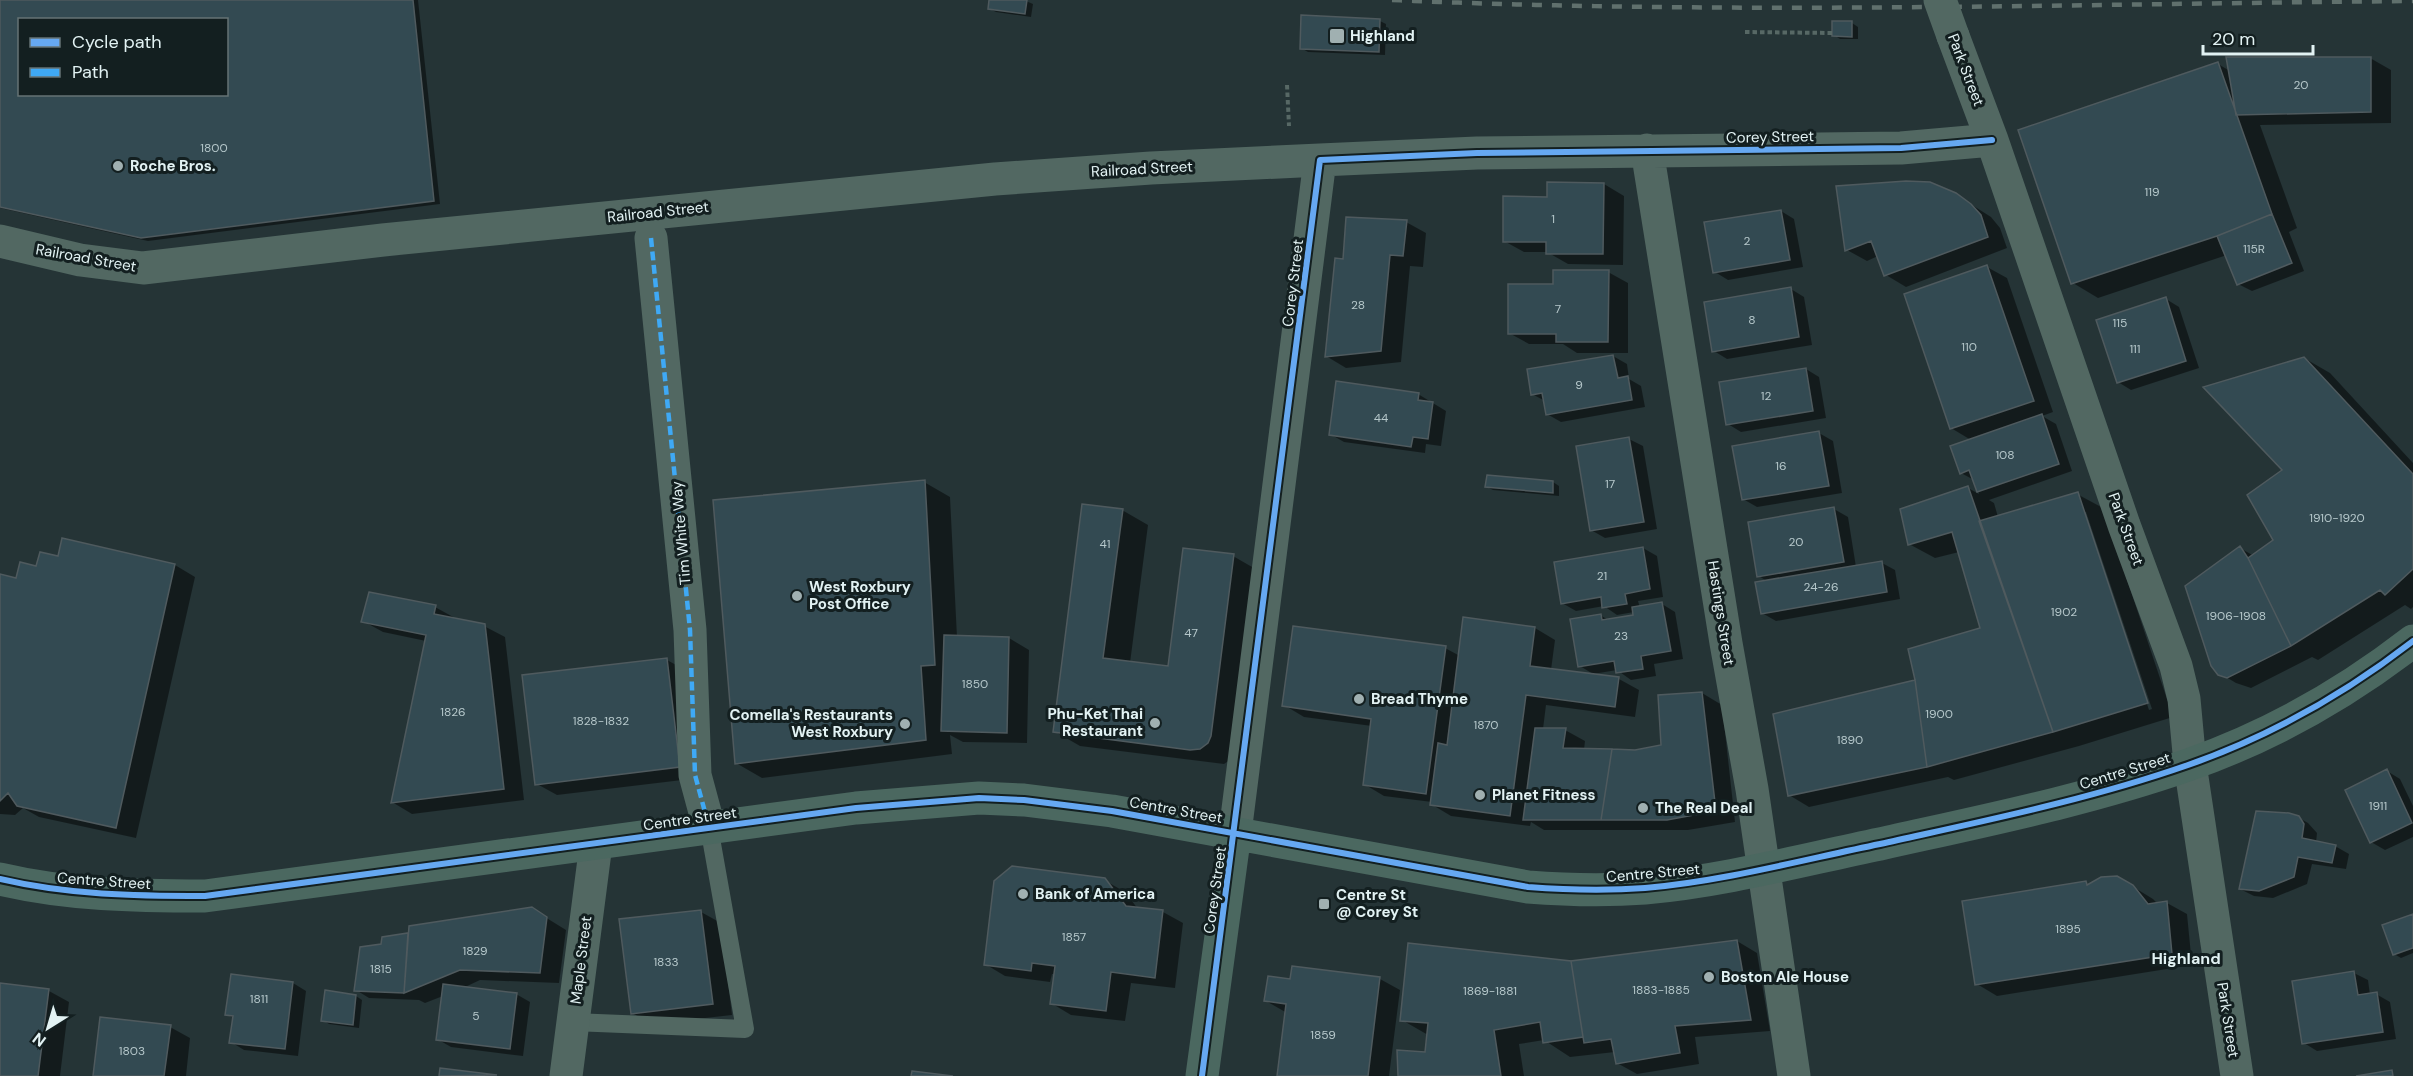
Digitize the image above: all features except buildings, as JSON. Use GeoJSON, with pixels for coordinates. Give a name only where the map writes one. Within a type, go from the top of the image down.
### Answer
{"type":"FeatureCollection","features":[{"type":"Feature","properties":{"kind":"main road","name":"Centre Street"},"geometry":{"type":"LineString","coordinates":[[0,879],[70,892],[129,896],[205,896],[856,808],[979,798],[1065,804],[1539,888],[1599,890],[1645,888],[1765,869],[2014,814],[2096,794],[2190,764],[2288,721],[2368,674],[2413,641]]}},
{"type":"Feature","properties":{"kind":"main road","name":"Corey Street"},"geometry":{"type":"LineString","coordinates":[[1202,1076],[1234,833]]}},
{"type":"Feature","properties":{"kind":"street","name":"Park Street"},"geometry":{"type":"LineString","coordinates":[[1940,0],[1992,140],[2075,387],[2176,666],[2184,699],[2190,764],[2237,1076]]}},
{"type":"Feature","properties":{"kind":"street","name":"Corey Street"},"geometry":{"type":"LineString","coordinates":[[1234,833],[1320,160],[1476,153],[1901,148],[1992,140]]}},
{"type":"Feature","properties":{"kind":"street","name":"Hastings Street"},"geometry":{"type":"LineString","coordinates":[[1647,150],[1765,869],[1794,1076]]}},
{"type":"Feature","properties":{"kind":"street","name":"Railroad Street"},"geometry":{"type":"LineString","coordinates":[[0,241],[80,260],[143,268],[383,240],[996,178],[1320,160]]}},
{"type":"Feature","properties":{"kind":"street","name":"Tim White Way"},"geometry":{"type":"LineString","coordinates":[[651,238],[690,630],[695,775],[709,827]]}},
{"type":"Feature","properties":{"kind":"street","name":"Maple Street"},"geometry":{"type":"LineString","coordinates":[[566,1076],[597,844]]}},
{"type":"Feature","properties":{"kind":"lane"},"geometry":{"type":"LineString","coordinates":[[573,1022],[745,1029],[709,827]]}},
{"type":"Feature","properties":{"kind":"path"},"geometry":{"type":"LineString","coordinates":[[1745,32],[1832,33]]}},
{"type":"Feature","properties":{"kind":"path"},"geometry":{"type":"LineString","coordinates":[[1287,85],[1289,127]]}},
{"type":"Feature","properties":{"kind":"railway"},"geometry":{"type":"LineString","coordinates":[[1392,0],[1775,8],[2413,1]]}},
{"type":"Feature","properties":{"kind":"marked path"},"geometry":{"type":"LineString","coordinates":[[651,238],[690,630],[695,775],[709,827]]}},
{"type":"Feature","properties":{"kind":"cycle path"},"geometry":{"type":"LineString","coordinates":[[1202,1076],[1320,160],[1477,153],[1901,148],[1992,140]]}},
{"type":"Feature","properties":{"kind":"cycle path"},"geometry":{"type":"LineString","coordinates":[[0,879],[76,891],[127,895],[205,896],[856,808],[979,798],[1024,800],[1112,811],[1528,887],[1586,890],[1645,888],[1734,875],[1880,844],[2035,809],[2150,778],[2218,754],[2277,727],[2333,696],[2413,641]]}},
{"type":"Feature","properties":{"kind":"place","name":"Highland"},"geometry":{"type":"Point","coordinates":[1337,36]}},
{"type":"Feature","properties":{"kind":"place","name":"Roche Bros."},"geometry":{"type":"Point","coordinates":[118,166]}},
{"type":"Feature","properties":{"kind":"place","name":"West Roxbury Post Office"},"geometry":{"type":"Point","coordinates":[797,596]}},
{"type":"Feature","properties":{"kind":"place","name":"Bread Thyme"},"geometry":{"type":"Point","coordinates":[1359,699]}},
{"type":"Feature","properties":{"kind":"place","name":"Phu-Ket Thai Restaurant"},"geometry":{"type":"Point","coordinates":[1155,723]}},
{"type":"Feature","properties":{"kind":"place","name":"Comella's Restaurants West Roxbury"},"geometry":{"type":"Point","coordinates":[905,724]}},
{"type":"Feature","properties":{"kind":"place","name":"Planet Fitness"},"geometry":{"type":"Point","coordinates":[1480,795]}},
{"type":"Feature","properties":{"kind":"place","name":"The Real Deal"},"geometry":{"type":"Point","coordinates":[1643,808]}},
{"type":"Feature","properties":{"kind":"place","name":"Bank of America"},"geometry":{"type":"Point","coordinates":[1023,894]}},
{"type":"Feature","properties":{"kind":"place","name":"Centre St @ Corey St"},"geometry":{"type":"Point","coordinates":[1324,904]}},
{"type":"Feature","properties":{"kind":"place","name":"Boston Ale House"},"geometry":{"type":"Point","coordinates":[1709,977]}},
{"type":"Feature","properties":{"kind":"district","name":"Highland"},"geometry":{"type":"Point","coordinates":[2186,958]}}]}
